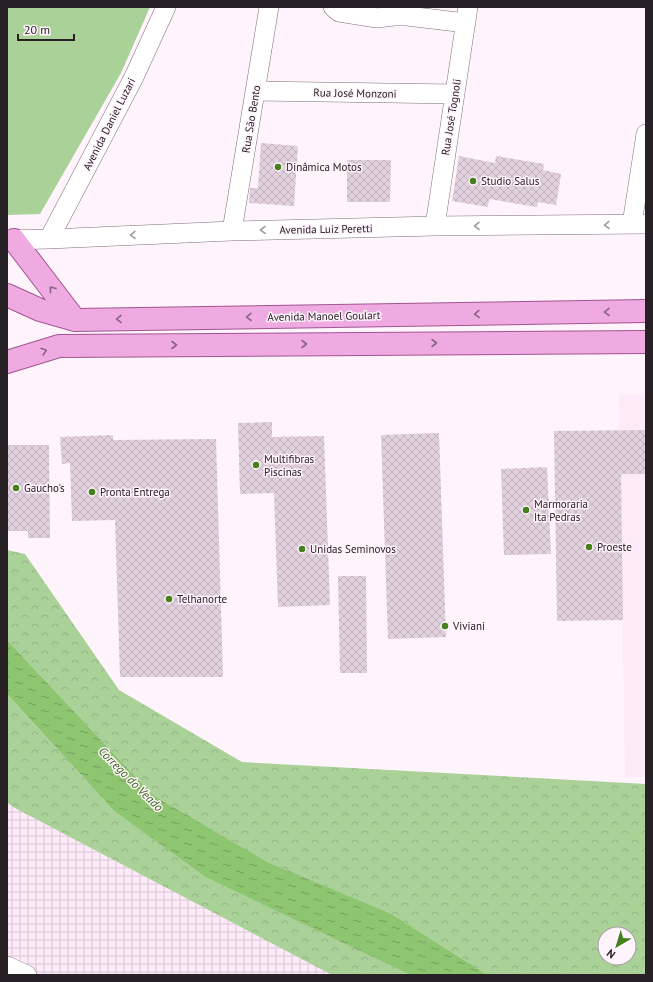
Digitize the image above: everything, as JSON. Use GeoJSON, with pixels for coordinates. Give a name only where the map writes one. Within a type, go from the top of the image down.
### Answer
{"type":"FeatureCollection","features":[{"type":"Feature","properties":{"kind":"main road"},"geometry":{"type":"LineString","coordinates":[[10,240],[75,320]]}},
{"type":"Feature","properties":{"kind":"main road","name":"Avenida Manoel Goulart"},"geometry":{"type":"LineString","coordinates":[[7,295],[40,310],[75,320],[646,311]]}},
{"type":"Feature","properties":{"kind":"main road"},"geometry":{"type":"LineString","coordinates":[[7,362],[59,346],[646,342]]}},
{"type":"Feature","properties":{"kind":"street","name":"Avenida Daniel Luzari"},"geometry":{"type":"LineString","coordinates":[[49,239],[134,77],[166,7]]}},
{"type":"Feature","properties":{"kind":"street","name":"Rua São Bento"},"geometry":{"type":"LineString","coordinates":[[232,231],[269,7]]}},
{"type":"Feature","properties":{"kind":"street"},"geometry":{"type":"LineString","coordinates":[[333,7],[339,12],[377,18],[394,16],[467,15]]}},
{"type":"Feature","properties":{"kind":"street","name":"Rua José Tognoli"},"geometry":{"type":"LineString","coordinates":[[435,226],[467,15]]}},
{"type":"Feature","properties":{"kind":"street","name":"Rua José Monzoni"},"geometry":{"type":"LineString","coordinates":[[255,91],[455,94]]}},
{"type":"Feature","properties":{"kind":"street"},"geometry":{"type":"LineString","coordinates":[[639,224],[646,134]]}},
{"type":"Feature","properties":{"kind":"street","name":"Avenida Luiz Peretti"},"geometry":{"type":"LineString","coordinates":[[10,240],[232,231],[435,226],[639,224]]}},
{"type":"Feature","properties":{"kind":"street"},"geometry":{"type":"LineString","coordinates":[[7,966],[28,975]]}},
{"type":"Feature","properties":{"kind":"shaded area"},"geometry":{"type":"Polygon","coordinates":[[[619,395],[646,395],[646,777],[625,777],[619,395]]]}},
{"type":"Feature","properties":{"kind":"shaded area"},"geometry":{"type":"Polygon","coordinates":[[[7,802],[13,807],[332,975],[7,975],[7,802]]]}},
{"type":"Feature","properties":{"kind":"green space"},"geometry":{"type":"Polygon","coordinates":[[[7,7],[150,7],[121,73],[40,214],[7,215],[7,7]]]}},
{"type":"Feature","properties":{"kind":"green space"},"geometry":{"type":"Polygon","coordinates":[[[7,550],[25,554],[119,690],[242,762],[646,784],[646,975],[488,975],[390,913],[266,862],[153,795],[7,640],[7,550]]]}},
{"type":"Feature","properties":{"kind":"green space"},"geometry":{"type":"Polygon","coordinates":[[[7,694],[114,811],[206,876],[410,975],[332,975],[13,807],[7,802],[7,694]]]}},
{"type":"Feature","properties":{"kind":"water","name":"Corrego do Veado"},"geometry":{"type":"Polygon","coordinates":[[[7,640],[153,795],[267,862],[390,913],[488,975],[410,975],[206,877],[114,811],[7,694],[7,640]]]}},
{"type":"Feature","properties":{"kind":"building","name":"Dinâmica Motos"},"geometry":{"type":"Polygon","coordinates":[[[261,143],[298,146],[294,206],[249,203],[250,188],[258,188],[261,143]]]}},
{"type":"Feature","properties":{"kind":"building"},"geometry":{"type":"Polygon","coordinates":[[[459,156],[495,163],[496,156],[544,164],[543,170],[561,174],[556,205],[538,202],[537,207],[489,199],[488,207],[452,201],[459,156]]]}},
{"type":"Feature","properties":{"kind":"building"},"geometry":{"type":"Polygon","coordinates":[[[347,160],[391,160],[390,202],[347,202],[347,160]]]}},
{"type":"Feature","properties":{"kind":"building"},"geometry":{"type":"Polygon","coordinates":[[[272,422],[272,437],[324,436],[330,605],[278,607],[274,493],[240,494],[238,423],[272,422]]]}},
{"type":"Feature","properties":{"kind":"building","name":"Proeste"},"geometry":{"type":"Polygon","coordinates":[[[646,430],[646,474],[621,474],[623,620],[557,621],[554,431],[646,430]]]}},
{"type":"Feature","properties":{"kind":"building"},"geometry":{"type":"Polygon","coordinates":[[[439,433],[446,637],[388,639],[381,435],[439,433]]]}},
{"type":"Feature","properties":{"kind":"building","name":"Telhanorte"},"geometry":{"type":"Polygon","coordinates":[[[113,435],[113,440],[216,439],[223,677],[120,677],[115,520],[72,521],[70,463],[62,464],[60,437],[113,435]]]}},
{"type":"Feature","properties":{"kind":"building"},"geometry":{"type":"Polygon","coordinates":[[[7,445],[49,445],[50,538],[28,538],[28,531],[7,531],[7,445]]]}},
{"type":"Feature","properties":{"kind":"building","name":"Marmoraria Ita Pedras"},"geometry":{"type":"Polygon","coordinates":[[[547,467],[551,554],[504,555],[501,469],[547,467]]]}},
{"type":"Feature","properties":{"kind":"building"},"geometry":{"type":"Polygon","coordinates":[[[338,576],[366,576],[367,673],[340,673],[338,576]]]}},
{"type":"Feature","properties":{"kind":"place","name":"Dinâmica Motos"},"geometry":{"type":"Point","coordinates":[278,167]}},
{"type":"Feature","properties":{"kind":"place","name":"Studio Salus"},"geometry":{"type":"Point","coordinates":[473,181]}},
{"type":"Feature","properties":{"kind":"place","name":"Multifibras Piscinas"},"geometry":{"type":"Point","coordinates":[256,465]}},
{"type":"Feature","properties":{"kind":"place","name":"Gaucho's"},"geometry":{"type":"Point","coordinates":[16,488]}},
{"type":"Feature","properties":{"kind":"place","name":"Pronta Entrega"},"geometry":{"type":"Point","coordinates":[92,492]}},
{"type":"Feature","properties":{"kind":"place","name":"Marmoraria Ita Pedras"},"geometry":{"type":"Point","coordinates":[526,510]}},
{"type":"Feature","properties":{"kind":"place","name":"Proeste"},"geometry":{"type":"Point","coordinates":[589,547]}},
{"type":"Feature","properties":{"kind":"place","name":"Unidas Seminovos"},"geometry":{"type":"Point","coordinates":[302,549]}},
{"type":"Feature","properties":{"kind":"place","name":"Telhanorte"},"geometry":{"type":"Point","coordinates":[169,599]}},
{"type":"Feature","properties":{"kind":"place","name":"Viviani"},"geometry":{"type":"Point","coordinates":[445,626]}}]}
